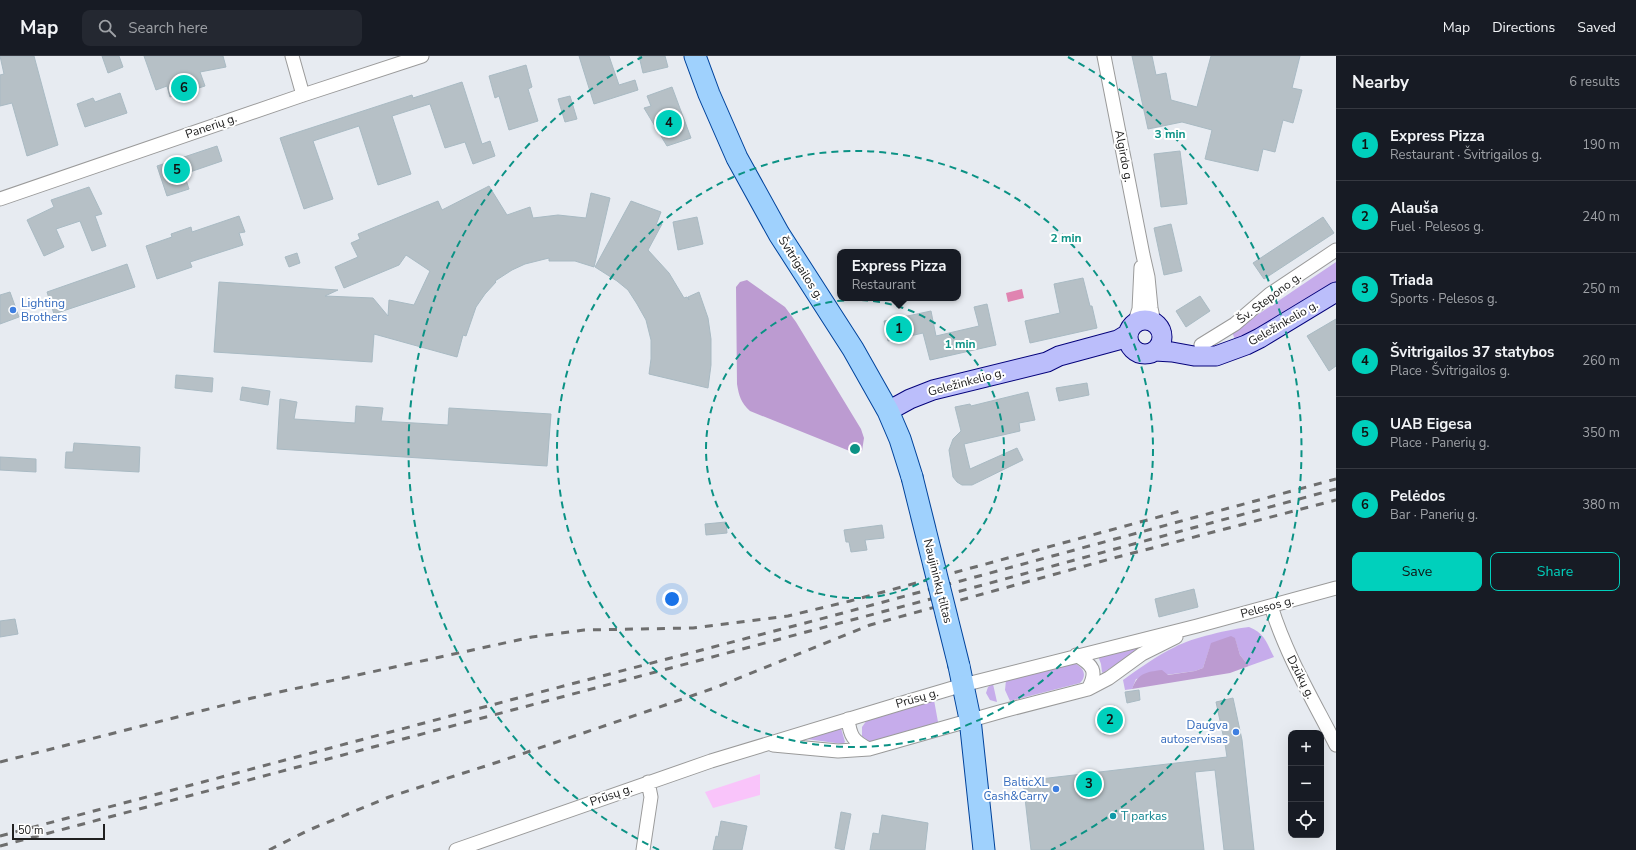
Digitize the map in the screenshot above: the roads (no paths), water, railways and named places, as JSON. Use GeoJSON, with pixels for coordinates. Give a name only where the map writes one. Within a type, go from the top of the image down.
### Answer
{"type":"FeatureCollection","features":[{"type":"Feature","properties":{"kind":"main road","name":"Švitrigailos g."},"geometry":{"type":"LineString","coordinates":[[695,56],[709,94],[737,158],[779,234],[853,349],[888,411],[900,440],[912,477]]}},
{"type":"Feature","properties":{"kind":"main road","name":"Geležinkelio g."},"geometry":{"type":"LineString","coordinates":[[1155,351],[1216,356],[1227,351],[1246,346],[1336,292]]}},
{"type":"Feature","properties":{"kind":"main road"},"geometry":{"type":"LineString","coordinates":[[1144,320],[1158,327],[1161,343],[1155,351],[1145,354],[1136,352],[1129,344],[1131,329],[1144,320]]}},
{"type":"Feature","properties":{"kind":"main road","name":"Geležinkelio g."},"geometry":{"type":"LineString","coordinates":[[1158,327],[1177,340],[1227,351]]}},
{"type":"Feature","properties":{"kind":"main road","name":"Geležinkelio g."},"geometry":{"type":"LineString","coordinates":[[1047,362],[1059,356],[1118,340],[1131,329]]}},
{"type":"Feature","properties":{"kind":"main road","name":"Geležinkelio g."},"geometry":{"type":"LineString","coordinates":[[888,411],[910,399],[933,390],[1047,362],[1074,361],[1119,352],[1136,352]]}},
{"type":"Feature","properties":{"kind":"main road","name":"Naujininkų tiltas"},"geometry":{"type":"LineString","coordinates":[[912,477],[961,676],[970,719],[984,850]]}},
{"type":"Feature","properties":{"kind":"street"},"geometry":{"type":"LineString","coordinates":[[292,56],[303,94]]}},
{"type":"Feature","properties":{"kind":"street","name":"Panerių g."},"geometry":{"type":"LineString","coordinates":[[0,199],[303,94],[422,56]]}},
{"type":"Feature","properties":{"kind":"street","name":"Algirdo g."},"geometry":{"type":"LineString","coordinates":[[1104,56],[1148,277],[1151,308],[1158,327]]}},
{"type":"Feature","properties":{"kind":"street","name":"Šv. Stepono g."},"geometry":{"type":"LineString","coordinates":[[1201,345],[1235,324],[1270,294],[1336,250]]}},
{"type":"Feature","properties":{"kind":"street","name":"Algirdo g."},"geometry":{"type":"LineString","coordinates":[[1131,329],[1139,309],[1143,255]]}},
{"type":"Feature","properties":{"kind":"street","name":"Pelesos g."},"geometry":{"type":"LineString","coordinates":[[961,676],[1076,655],[1197,626],[1336,588]]}},
{"type":"Feature","properties":{"kind":"street","name":"Dzūkų g."},"geometry":{"type":"LineString","coordinates":[[1271,606],[1278,628],[1292,660],[1336,745]]}},
{"type":"Feature","properties":{"kind":"street","name":"Pelesos g."},"geometry":{"type":"LineString","coordinates":[[970,719],[1088,689],[1109,678],[1142,654],[1197,626]]}},
{"type":"Feature","properties":{"kind":"street"},"geometry":{"type":"LineString","coordinates":[[1076,655],[1086,660],[1092,667],[1094,673],[1088,689]]}},
{"type":"Feature","properties":{"kind":"street","name":"Prūsų g."},"geometry":{"type":"LineString","coordinates":[[456,850],[648,782],[848,719],[961,676]]}},
{"type":"Feature","properties":{"kind":"street"},"geometry":{"type":"LineString","coordinates":[[848,719],[850,734],[858,743],[869,749]]}},
{"type":"Feature","properties":{"kind":"street","name":"Prūsų g."},"geometry":{"type":"LineString","coordinates":[[767,744],[838,751],[869,749],[970,719]]}},
{"type":"Feature","properties":{"kind":"street"},"geometry":{"type":"LineString","coordinates":[[642,850],[651,797],[648,782]]}},
{"type":"Feature","properties":{"kind":"railway"},"geometry":{"type":"LineString","coordinates":[[0,836],[828,617],[1336,479]]}},
{"type":"Feature","properties":{"kind":"railway"},"geometry":{"type":"LineString","coordinates":[[0,846],[957,592],[1336,489]]}},
{"type":"Feature","properties":{"kind":"railway"},"geometry":{"type":"LineString","coordinates":[[269,850],[309,830],[389,797],[498,762],[717,687],[870,625],[1110,559],[1336,500]]}},
{"type":"Feature","properties":{"kind":"railway"},"geometry":{"type":"LineString","coordinates":[[0,762],[252,698],[532,637],[584,630],[693,628],[788,616],[850,601],[1184,510]]}},
{"type":"Feature","properties":{"kind":"place","name":"Pelėdos"},"geometry":{"type":"Point","coordinates":[184,88]}},
{"type":"Feature","properties":{"kind":"place","name":"Švitrigailos 37 statybos"},"geometry":{"type":"Point","coordinates":[669,123]}},
{"type":"Feature","properties":{"kind":"place","name":"UAB Eigesa"},"geometry":{"type":"Point","coordinates":[177,170]}},
{"type":"Feature","properties":{"kind":"place","name":"Lighting Brothers"},"geometry":{"type":"Point","coordinates":[13,310]}},
{"type":"Feature","properties":{"kind":"place","name":"Express Pizza"},"geometry":{"type":"Point","coordinates":[899,329]}},
{"type":"Feature","properties":{"kind":"place","name":"Alauša"},"geometry":{"type":"Point","coordinates":[1110,720]}},
{"type":"Feature","properties":{"kind":"place","name":"Daugva autoservisas"},"geometry":{"type":"Point","coordinates":[1236,732]}},
{"type":"Feature","properties":{"kind":"place","name":"Triada"},"geometry":{"type":"Point","coordinates":[1089,784]}},
{"type":"Feature","properties":{"kind":"place","name":"BalticXL Cash&Carry"},"geometry":{"type":"Point","coordinates":[1056,789]}},
{"type":"Feature","properties":{"kind":"place","name":"T parkas"},"geometry":{"type":"Point","coordinates":[1113,816]}}]}
